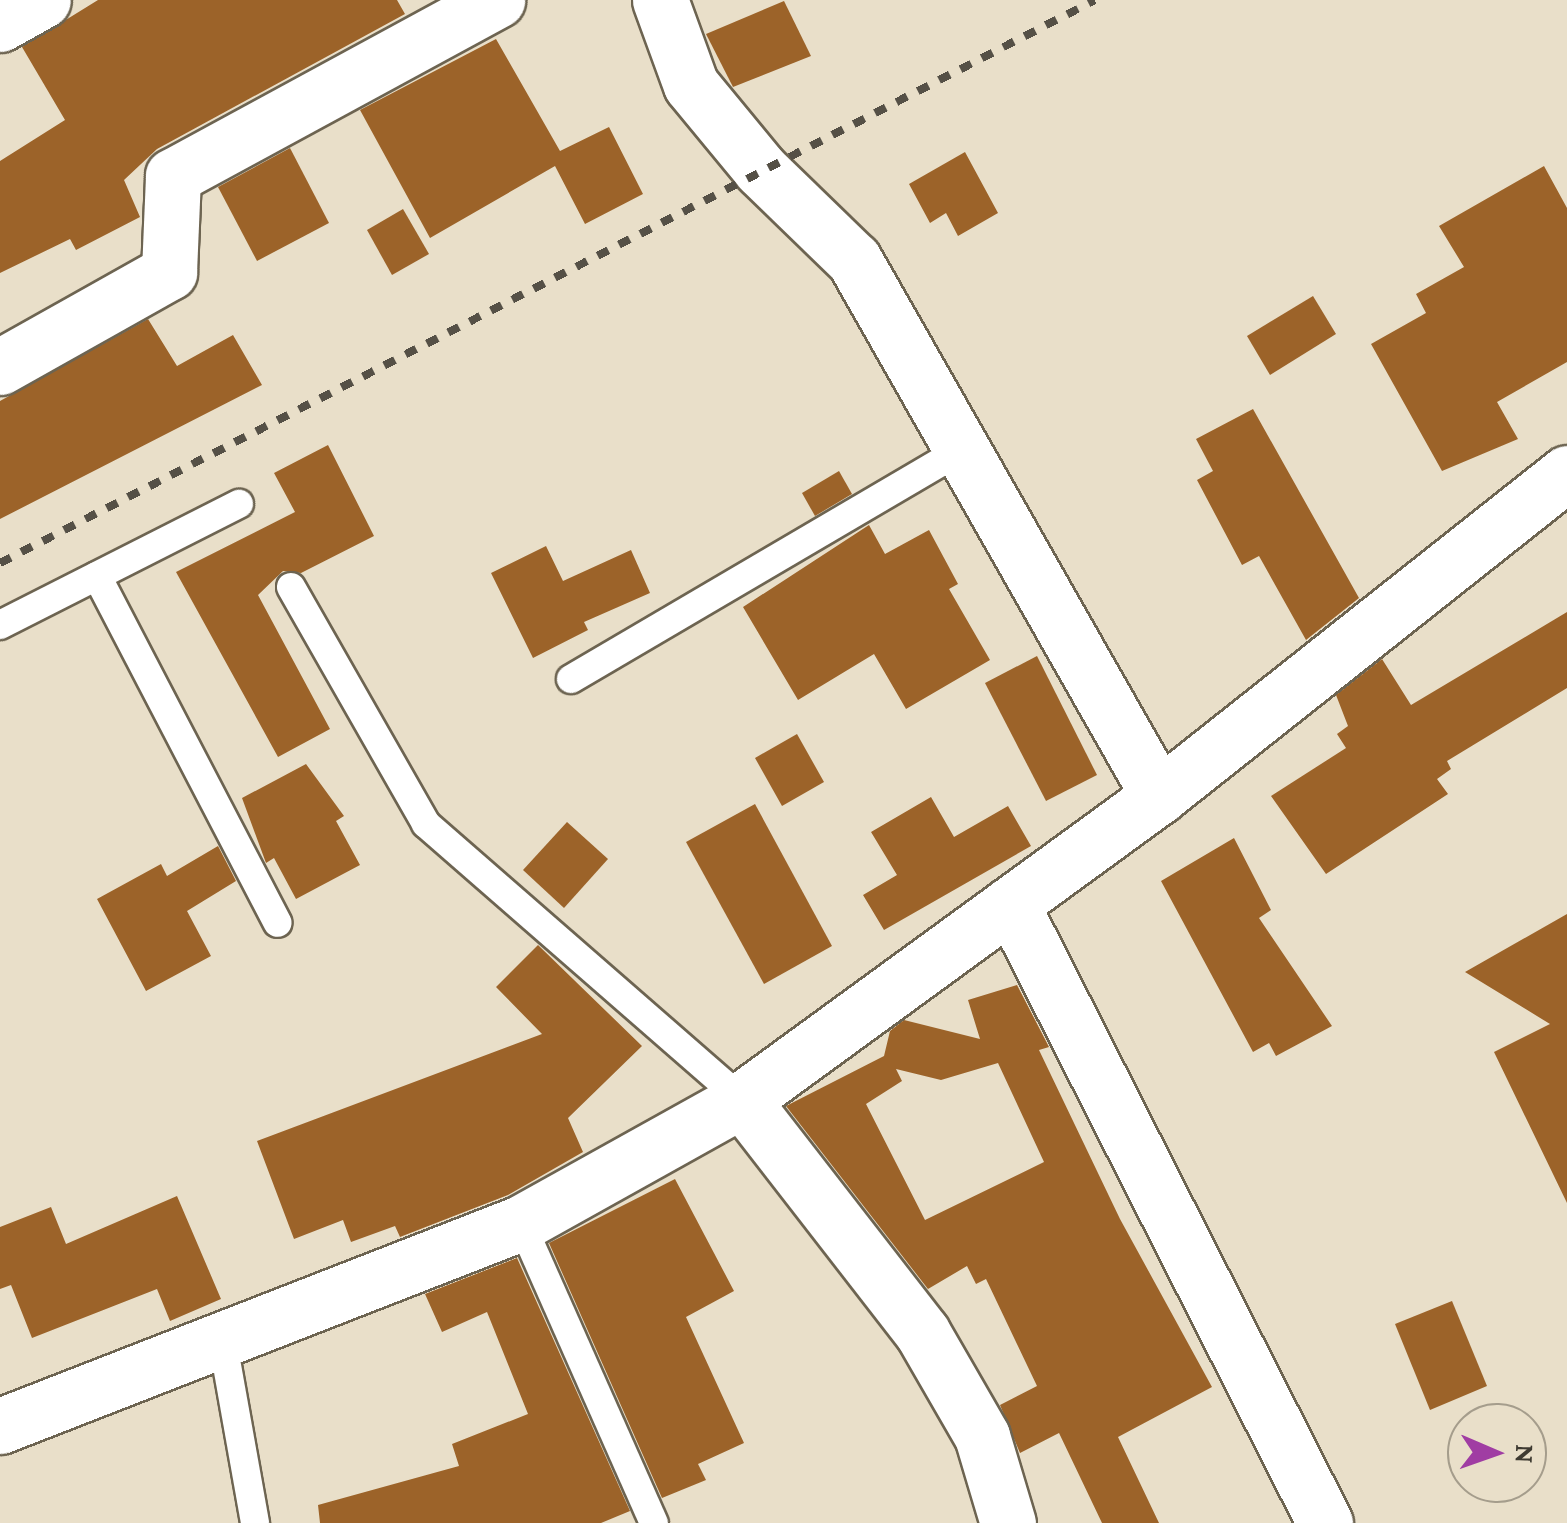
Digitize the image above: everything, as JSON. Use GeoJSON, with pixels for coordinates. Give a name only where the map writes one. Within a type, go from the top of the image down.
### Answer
{"type":"FeatureCollection","features":[{"type":"Feature","properties":{"kind":"street"},"geometry":{"type":"LineString","coordinates":[[0,24],[43,0]]}},
{"type":"Feature","properties":{"kind":"street"},"geometry":{"type":"LineString","coordinates":[[0,367],[169,272],[173,176],[497,0]]}},
{"type":"Feature","properties":{"kind":"street"},"geometry":{"type":"LineString","coordinates":[[660,0],[691,85],[761,170],[854,260],[1159,796]]}},
{"type":"Feature","properties":{"kind":"street"},"geometry":{"type":"LineString","coordinates":[[0,1426],[223,1343],[521,1223],[742,1100],[1159,796],[1567,473]]}},
{"type":"Feature","properties":{"kind":"street"},"geometry":{"type":"LineString","coordinates":[[1011,904],[1294,1447],[1325,1523]]}},
{"type":"Feature","properties":{"kind":"street"},"geometry":{"type":"LineString","coordinates":[[742,1100],[922,1332],[982,1436],[1008,1523]]}},
{"type":"Feature","properties":{"kind":"lane"},"geometry":{"type":"LineString","coordinates":[[571,680],[962,450]]}},
{"type":"Feature","properties":{"kind":"lane"},"geometry":{"type":"LineString","coordinates":[[0,625],[238,504]]}},
{"type":"Feature","properties":{"kind":"lane"},"geometry":{"type":"LineString","coordinates":[[96,576],[278,923]]}},
{"type":"Feature","properties":{"kind":"lane"},"geometry":{"type":"LineString","coordinates":[[290,587],[426,824],[742,1100]]}},
{"type":"Feature","properties":{"kind":"lane"},"geometry":{"type":"LineString","coordinates":[[521,1223],[654,1523]]}},
{"type":"Feature","properties":{"kind":"lane"},"geometry":{"type":"LineString","coordinates":[[223,1343],[255,1523]]}},
{"type":"Feature","properties":{"kind":"building"},"geometry":{"type":"Polygon","coordinates":[[[98,0],[397,0],[405,14],[157,149],[124,180],[140,217],[76,250],[70,239],[0,273],[0,161],[65,120],[22,47],[98,0]]]}},
{"type":"Feature","properties":{"kind":"building"},"geometry":{"type":"Polygon","coordinates":[[[784,1],[811,56],[733,87],[706,34],[784,1]]]}},
{"type":"Feature","properties":{"kind":"building"},"geometry":{"type":"Polygon","coordinates":[[[496,39],[560,151],[609,127],[643,194],[585,224],[555,166],[430,238],[360,110],[496,39]]]}},
{"type":"Feature","properties":{"kind":"building"},"geometry":{"type":"Polygon","coordinates":[[[290,148],[329,223],[257,261],[218,187],[290,148]]]}},
{"type":"Feature","properties":{"kind":"building"},"geometry":{"type":"Polygon","coordinates":[[[965,152],[998,213],[958,236],[946,213],[930,223],[909,184],[965,152]]]}},
{"type":"Feature","properties":{"kind":"building"},"geometry":{"type":"Polygon","coordinates":[[[1544,166],[1567,208],[1567,362],[1497,402],[1518,439],[1442,471],[1371,344],[1426,313],[1416,294],[1464,267],[1439,226],[1544,166]]]}},
{"type":"Feature","properties":{"kind":"building"},"geometry":{"type":"Polygon","coordinates":[[[403,209],[429,254],[392,275],[367,230],[403,209]]]}},
{"type":"Feature","properties":{"kind":"building"},"geometry":{"type":"Polygon","coordinates":[[[1313,296],[1336,334],[1270,375],[1247,336],[1313,296]]]}},
{"type":"Feature","properties":{"kind":"building"},"geometry":{"type":"Polygon","coordinates":[[[148,319],[177,366],[233,335],[262,385],[0,519],[0,401],[148,319]]]}},
{"type":"Feature","properties":{"kind":"building"},"geometry":{"type":"Polygon","coordinates":[[[1253,409],[1359,598],[1306,640],[1259,556],[1242,565],[1197,480],[1213,471],[1196,439],[1253,409]]]}},
{"type":"Feature","properties":{"kind":"building"},"geometry":{"type":"Polygon","coordinates":[[[328,445],[374,536],[301,573],[283,571],[258,595],[330,729],[278,757],[176,572],[295,512],[274,473],[328,445]]]}},
{"type":"Feature","properties":{"kind":"building"},"geometry":{"type":"Polygon","coordinates":[[[839,471],[852,494],[815,516],[802,493],[839,471]]]}},
{"type":"Feature","properties":{"kind":"building"},"geometry":{"type":"Polygon","coordinates":[[[869,525],[885,554],[929,530],[958,584],[949,589],[990,660],[906,709],[874,654],[798,700],[743,607],[869,525]]]}},
{"type":"Feature","properties":{"kind":"building"},"geometry":{"type":"Polygon","coordinates":[[[546,546],[563,581],[631,550],[650,593],[584,622],[588,630],[533,658],[491,573],[546,546]]]}},
{"type":"Feature","properties":{"kind":"building"},"geometry":{"type":"Polygon","coordinates":[[[1567,612],[1567,688],[1447,761],[1451,769],[1437,779],[1448,794],[1326,874],[1271,796],[1346,748],[1337,734],[1348,726],[1336,695],[1382,659],[1411,705],[1567,612]]]}},
{"type":"Feature","properties":{"kind":"building"},"geometry":{"type":"Polygon","coordinates":[[[1037,656],[1097,775],[1046,801],[985,683],[1037,656]]]}},
{"type":"Feature","properties":{"kind":"building"},"geometry":{"type":"Polygon","coordinates":[[[797,734],[824,782],[782,806],[755,758],[797,734]]]}},
{"type":"Feature","properties":{"kind":"building"},"geometry":{"type":"Polygon","coordinates":[[[306,764],[344,816],[336,821],[360,865],[296,899],[274,858],[266,863],[242,798],[306,764]]]}},
{"type":"Feature","properties":{"kind":"building"},"geometry":{"type":"Polygon","coordinates":[[[931,797],[954,837],[1008,806],[1031,846],[884,930],[863,895],[897,875],[871,832],[931,797]]]}},
{"type":"Feature","properties":{"kind":"building"},"geometry":{"type":"Polygon","coordinates":[[[755,804],[832,946],[764,984],[686,842],[755,804]]]}},
{"type":"Feature","properties":{"kind":"building"},"geometry":{"type":"Polygon","coordinates":[[[567,822],[608,859],[564,908],[523,870],[567,822]]]}},
{"type":"Feature","properties":{"kind":"building"},"geometry":{"type":"Polygon","coordinates":[[[1234,838],[1271,910],[1259,918],[1332,1026],[1276,1056],[1269,1043],[1253,1052],[1161,881],[1234,838]]]}},
{"type":"Feature","properties":{"kind":"building"},"geometry":{"type":"Polygon","coordinates":[[[218,846],[236,881],[187,911],[211,956],[146,991],[97,899],[161,864],[167,876],[218,846]]]}},
{"type":"Feature","properties":{"kind":"building"},"geometry":{"type":"Polygon","coordinates":[[[1567,914],[1567,1203],[1494,1052],[1550,1024],[1465,972],[1567,914]]]}},
{"type":"Feature","properties":{"kind":"building"},"geometry":{"type":"Polygon","coordinates":[[[538,945],[642,1046],[568,1118],[583,1152],[508,1195],[400,1237],[395,1226],[351,1242],[343,1220],[294,1239],[257,1141],[542,1034],[496,987],[538,945]]]}},
{"type":"Feature","properties":{"kind":"building"},"geometry":{"type":"Polygon","coordinates":[[[1017,985],[1049,1047],[1039,1050],[1120,1219],[1212,1387],[1118,1437],[1159,1523],[1102,1523],[1059,1433],[1020,1453],[1000,1405],[1037,1386],[986,1279],[976,1284],[967,1266],[928,1289],[786,1106],[884,1056],[890,1031],[904,1020],[980,1039],[968,1000],[1017,985]],[[998,1063],[941,1080],[896,1069],[902,1081],[866,1104],[925,1220],[1044,1162],[998,1063]]]}},
{"type":"Feature","properties":{"kind":"building"},"geometry":{"type":"Polygon","coordinates":[[[675,1179],[734,1291],[686,1317],[744,1443],[698,1464],[706,1480],[662,1498],[549,1243],[675,1179]]]}},
{"type":"Feature","properties":{"kind":"building"},"geometry":{"type":"Polygon","coordinates":[[[177,1196],[221,1299],[170,1321],[157,1289],[32,1338],[11,1285],[0,1289],[0,1227],[51,1207],[66,1244],[177,1196]]]}},
{"type":"Feature","properties":{"kind":"building"},"geometry":{"type":"Polygon","coordinates":[[[517,1258],[630,1511],[601,1523],[320,1523],[318,1505],[459,1466],[452,1444],[528,1414],[487,1312],[442,1332],[425,1294],[517,1258]]]}},
{"type":"Feature","properties":{"kind":"building"},"geometry":{"type":"Polygon","coordinates":[[[1452,1301],[1487,1386],[1430,1410],[1395,1324],[1452,1301]]]}},
{"type":"Feature","properties":{"kind":"railway"},"geometry":{"type":"LineString","coordinates":[[0,563],[1095,0]]}}]}
